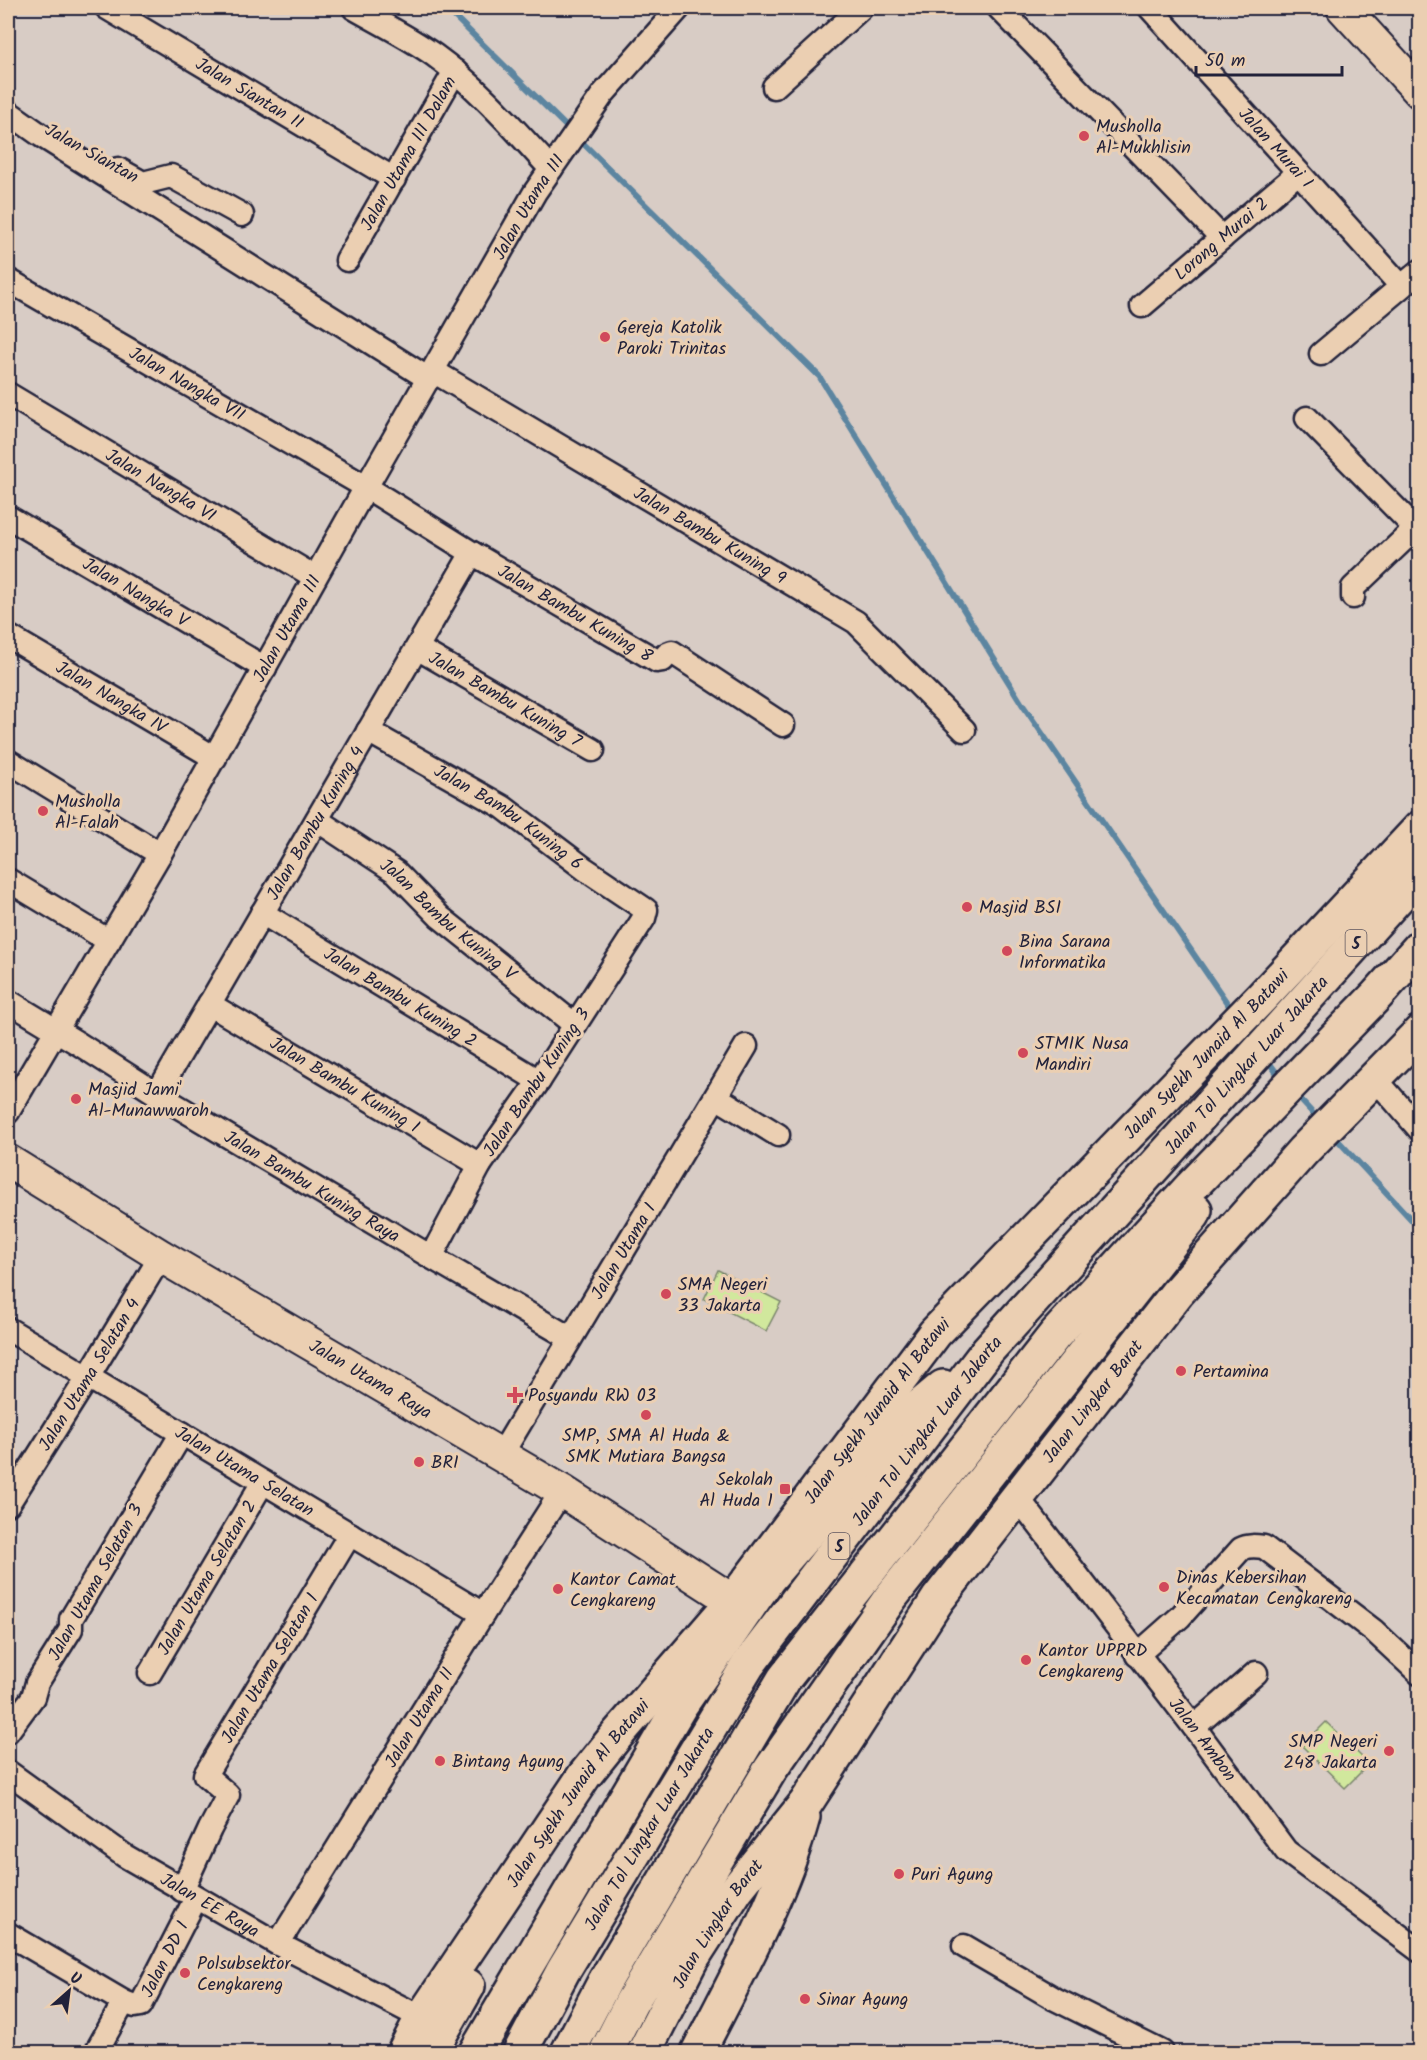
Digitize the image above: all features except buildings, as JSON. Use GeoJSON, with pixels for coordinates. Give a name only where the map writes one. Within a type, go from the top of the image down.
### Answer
{"type":"FeatureCollection","features":[{"type":"Feature","properties":{"kind":"main road"},"geometry":{"type":"LineString","coordinates":[[1343,8],[1419,92]]}},
{"type":"Feature","properties":{"kind":"main road","name":"Jalan Syekh Junaid Al Batawi"},"geometry":{"type":"LineString","coordinates":[[404,2052],[422,2018],[584,1776],[733,1601],[935,1333],[1261,998],[1419,828]]}},
{"type":"Feature","properties":{"kind":"main road","name":"Jalan Tol Lingkar Luar Jakarta"},"geometry":{"type":"LineString","coordinates":[[520,2052],[563,1971],[748,1665],[988,1350],[1419,873]]}},
{"type":"Feature","properties":{"kind":"main road","name":"5"},"geometry":{"type":"LineString","coordinates":[[568,2052],[605,1981],[784,1679],[1055,1335],[1191,1187],[1377,995],[1419,947]]}},
{"type":"Feature","properties":{"kind":"main road","name":"Jalan Lingkar Barat"},"geometry":{"type":"LineString","coordinates":[[644,2052],[692,1960],[736,1890],[806,1803],[938,1599],[1177,1293],[1303,1151],[1419,1032]]}},
{"type":"Feature","properties":{"kind":"main road","name":"Jalan Utama Raya"},"geometry":{"type":"LineString","coordinates":[[8,1161],[155,1265],[501,1455],[562,1491],[733,1601]]}},
{"type":"Feature","properties":{"kind":"main road"},"geometry":{"type":"LineString","coordinates":[[606,2052],[631,2003],[770,1770],[891,1598],[1193,1215],[1195,1208],[1191,1187]]}},
{"type":"Feature","properties":{"kind":"main road"},"geometry":{"type":"LineString","coordinates":[[476,2052],[680,1706],[768,1579],[906,1419],[988,1350]]}},
{"type":"Feature","properties":{"kind":"main road"},"geometry":{"type":"LineString","coordinates":[[430,2052],[508,1918],[588,1791],[662,1682]]}},
{"type":"Feature","properties":{"kind":"main road","name":"Jalan Lingkar Barat"},"geometry":{"type":"LineString","coordinates":[[698,2052],[771,1905],[794,1851],[806,1803]]}},
{"type":"Feature","properties":{"kind":"street","name":"Jalan Siantan II"},"geometry":{"type":"LineString","coordinates":[[107,8],[394,179]]}},
{"type":"Feature","properties":{"kind":"street"},"geometry":{"type":"LineString","coordinates":[[354,8],[432,54],[455,71]]}},
{"type":"Feature","properties":{"kind":"street","name":"Jalan Utama III"},"geometry":{"type":"LineString","coordinates":[[8,1112],[215,758],[315,577],[535,192],[603,93],[679,8]]}},
{"type":"Feature","properties":{"kind":"street"},"geometry":{"type":"LineString","coordinates":[[774,87],[861,8]]}},
{"type":"Feature","properties":{"kind":"street"},"geometry":{"type":"LineString","coordinates":[[999,8],[1222,238]]}},
{"type":"Feature","properties":{"kind":"street","name":"Jalan Murai I"},"geometry":{"type":"LineString","coordinates":[[1150,8],[1401,286]]}},
{"type":"Feature","properties":{"kind":"street","name":"Jalan Utama III Dalam"},"geometry":{"type":"LineString","coordinates":[[347,260],[455,71],[532,147],[551,169]]}},
{"type":"Feature","properties":{"kind":"street","name":"Jalan Siantan"},"geometry":{"type":"LineString","coordinates":[[8,106],[143,183],[171,176],[242,215]]}},
{"type":"Feature","properties":{"kind":"street","name":"Jalan Bambu Kuning 9"},"geometry":{"type":"LineString","coordinates":[[8,112],[72,155],[431,375],[856,622],[964,730]]}},
{"type":"Feature","properties":{"kind":"street","name":"Lorong Murai 2"},"geometry":{"type":"LineString","coordinates":[[1142,306],[1298,173]]}},
{"type":"Feature","properties":{"kind":"street"},"geometry":{"type":"LineString","coordinates":[[1321,354],[1419,271]]}},
{"type":"Feature","properties":{"kind":"street","name":"Jalan Nangka VII"},"geometry":{"type":"LineString","coordinates":[[8,280],[366,487]]}},
{"type":"Feature","properties":{"kind":"street","name":"Jalan Nangka VI"},"geometry":{"type":"LineString","coordinates":[[8,394],[315,577]]}},
{"type":"Feature","properties":{"kind":"street"},"geometry":{"type":"LineString","coordinates":[[1307,418],[1417,526],[1353,588],[1353,597]]}},
{"type":"Feature","properties":{"kind":"street","name":"Jalan Bambu Kuning 8"},"geometry":{"type":"LineString","coordinates":[[366,487],[472,554],[657,661],[663,660],[667,654],[672,652],[783,725]]}},
{"type":"Feature","properties":{"kind":"street","name":"Jalan Nangka V"},"geometry":{"type":"LineString","coordinates":[[8,517],[265,668]]}},
{"type":"Feature","properties":{"kind":"street","name":"Jalan Bambu Kuning 4"},"geometry":{"type":"LineString","coordinates":[[157,1094],[472,554]]}},
{"type":"Feature","properties":{"kind":"street","name":"Jalan Nangka IV"},"geometry":{"type":"LineString","coordinates":[[8,636],[215,758]]}},
{"type":"Feature","properties":{"kind":"street","name":"Jalan Bambu Kuning 7"},"geometry":{"type":"LineString","coordinates":[[417,648],[594,750]]}},
{"type":"Feature","properties":{"kind":"street","name":"Jalan Bambu Kuning 6"},"geometry":{"type":"LineString","coordinates":[[368,731],[503,807],[646,910]]}},
{"type":"Feature","properties":{"kind":"street"},"geometry":{"type":"LineString","coordinates":[[8,761],[160,854]]}},
{"type":"Feature","properties":{"kind":"street","name":"Jalan Bambu Kuning V"},"geometry":{"type":"LineString","coordinates":[[317,820],[396,872],[440,917],[575,1025]]}},
{"type":"Feature","properties":{"kind":"street"},"geometry":{"type":"LineString","coordinates":[[8,880],[109,941]]}},
{"type":"Feature","properties":{"kind":"street","name":"Jalan Bambu Kuning 3"},"geometry":{"type":"LineString","coordinates":[[431,1257],[480,1165],[539,1081],[644,918],[646,910]]}},
{"type":"Feature","properties":{"kind":"street","name":"Jalan Bambu Kuning 2"},"geometry":{"type":"LineString","coordinates":[[262,913],[539,1081]]}},
{"type":"Feature","properties":{"kind":"street","name":"Jalan Bambu Kuning Raya"},"geometry":{"type":"LineString","coordinates":[[8,1001],[157,1094],[570,1338]]}},
{"type":"Feature","properties":{"kind":"street","name":"Jalan Bambu Kuning I"},"geometry":{"type":"LineString","coordinates":[[209,1004],[480,1165]]}},
{"type":"Feature","properties":{"kind":"street","name":"Jalan Utama I"},"geometry":{"type":"LineString","coordinates":[[501,1455],[746,1046]]}},
{"type":"Feature","properties":{"kind":"street"},"geometry":{"type":"LineString","coordinates":[[1374,1077],[1419,1130]]}},
{"type":"Feature","properties":{"kind":"street"},"geometry":{"type":"LineString","coordinates":[[716,1097],[778,1135]]}},
{"type":"Feature","properties":{"kind":"street","name":"Jalan Utama Selatan 4"},"geometry":{"type":"LineString","coordinates":[[8,1504],[155,1265]]}},
{"type":"Feature","properties":{"kind":"street","name":"Jalan Utama Selatan"},"geometry":{"type":"LineString","coordinates":[[8,1329],[483,1614]]}},
{"type":"Feature","properties":{"kind":"street","name":"Jalan Utama Selatan 3"},"geometry":{"type":"LineString","coordinates":[[8,1731],[33,1697],[37,1683],[70,1629],[71,1618],[182,1433]]}},
{"type":"Feature","properties":{"kind":"street","name":"Jalan Utama Selatan 2"},"geometry":{"type":"LineString","coordinates":[[150,1672],[263,1482]]}},
{"type":"Feature","properties":{"kind":"street","name":"Jalan Utama II"},"geometry":{"type":"LineString","coordinates":[[278,1944],[562,1491]]}},
{"type":"Feature","properties":{"kind":"street","name":"Jalan Ambon"},"geometry":{"type":"LineString","coordinates":[[1018,1498],[1286,1851],[1419,1951]]}},
{"type":"Feature","properties":{"kind":"street","name":"Jalan Utama Selatan 1"},"geometry":{"type":"LineString","coordinates":[[189,1894],[210,1829],[228,1795],[205,1774],[350,1534]]}},
{"type":"Feature","properties":{"kind":"street"},"geometry":{"type":"LineString","coordinates":[[1137,1655],[1180,1617],[1240,1550],[1256,1546],[1264,1547],[1374,1631],[1419,1674]]}},
{"type":"Feature","properties":{"kind":"street"},"geometry":{"type":"LineString","coordinates":[[1194,1727],[1256,1673]]}},
{"type":"Feature","properties":{"kind":"street","name":"Jalan EE Raya"},"geometry":{"type":"LineString","coordinates":[[8,1772],[124,1856],[278,1944],[422,2018]]}},
{"type":"Feature","properties":{"kind":"street","name":"Jalan DD I"},"geometry":{"type":"LineString","coordinates":[[124,2002],[135,2006],[141,2005],[189,1894]]}},
{"type":"Feature","properties":{"kind":"street"},"geometry":{"type":"LineString","coordinates":[[8,1934],[124,2002],[96,2052]]}},
{"type":"Feature","properties":{"kind":"street"},"geometry":{"type":"LineString","coordinates":[[964,1946],[1055,1999],[1162,2052]]}},
{"type":"Feature","properties":{"kind":"green space"},"geometry":{"type":"Polygon","coordinates":[[[718,1270],[781,1302],[766,1331],[704,1299],[718,1270]]]}},
{"type":"Feature","properties":{"kind":"green space"},"geometry":{"type":"Polygon","coordinates":[[[1326,1722],[1369,1764],[1345,1788],[1302,1746],[1326,1722]]]}},
{"type":"Feature","properties":{"kind":"waterway"},"geometry":{"type":"LineString","coordinates":[[446,8],[819,376],[1022,704],[1234,1013]]}},
{"type":"Feature","properties":{"kind":"waterway"},"geometry":{"type":"LineString","coordinates":[[1266,1058],[1281,1079]]}},
{"type":"Feature","properties":{"kind":"waterway"},"geometry":{"type":"LineString","coordinates":[[1294,1093],[1320,1121]]}},
{"type":"Feature","properties":{"kind":"waterway"},"geometry":{"type":"LineString","coordinates":[[1333,1135],[1420,1229]]}},
{"type":"Feature","properties":{"kind":"place","name":"Musholla Al-Mukhlisin"},"geometry":{"type":"Point","coordinates":[1084,136]}},
{"type":"Feature","properties":{"kind":"place","name":"Gereja Katolik Paroki Trinitas"},"geometry":{"type":"Point","coordinates":[605,337]}},
{"type":"Feature","properties":{"kind":"place","name":"Musholla Al-Falah"},"geometry":{"type":"Point","coordinates":[43,811]}},
{"type":"Feature","properties":{"kind":"place","name":"Masjid BSI"},"geometry":{"type":"Point","coordinates":[967,907]}},
{"type":"Feature","properties":{"kind":"place","name":"Bina Sarana Informatika"},"geometry":{"type":"Point","coordinates":[1007,951]}},
{"type":"Feature","properties":{"kind":"place","name":"STMIK Nusa Mandiri"},"geometry":{"type":"Point","coordinates":[1023,1053]}},
{"type":"Feature","properties":{"kind":"place","name":"Masjid Jami' Al-Munawwaroh"},"geometry":{"type":"Point","coordinates":[76,1099]}},
{"type":"Feature","properties":{"kind":"place","name":"SMA Negeri 33 Jakarta"},"geometry":{"type":"Point","coordinates":[666,1294]}},
{"type":"Feature","properties":{"kind":"place","name":"Pertamina"},"geometry":{"type":"Point","coordinates":[1181,1371]}},
{"type":"Feature","properties":{"kind":"place","name":"Posyandu RW 03"},"geometry":{"type":"Point","coordinates":[515,1395]}},
{"type":"Feature","properties":{"kind":"place","name":"SMP, SMA Al Huda & SMK Mutiara Bangsa"},"geometry":{"type":"Point","coordinates":[646,1415]}},
{"type":"Feature","properties":{"kind":"place","name":"BRI"},"geometry":{"type":"Point","coordinates":[419,1462]}},
{"type":"Feature","properties":{"kind":"place","name":"Sekolah Al Huda 1"},"geometry":{"type":"Point","coordinates":[785,1489]}},
{"type":"Feature","properties":{"kind":"place","name":"Dinas Kebersihan Kecamatan Cengkareng"},"geometry":{"type":"Point","coordinates":[1164,1587]}},
{"type":"Feature","properties":{"kind":"place","name":"Kantor Camat Cengkareng"},"geometry":{"type":"Point","coordinates":[558,1589]}},
{"type":"Feature","properties":{"kind":"place","name":"Kantor UPPRD Cengkareng"},"geometry":{"type":"Point","coordinates":[1026,1660]}},
{"type":"Feature","properties":{"kind":"place","name":"SMP Negeri 248 Jakarta"},"geometry":{"type":"Point","coordinates":[1389,1751]}},
{"type":"Feature","properties":{"kind":"place","name":"Bintang Agung"},"geometry":{"type":"Point","coordinates":[440,1761]}},
{"type":"Feature","properties":{"kind":"place","name":"Puri Agung"},"geometry":{"type":"Point","coordinates":[899,1874]}},
{"type":"Feature","properties":{"kind":"place","name":"Polsubsektor Cengkareng"},"geometry":{"type":"Point","coordinates":[185,1973]}},
{"type":"Feature","properties":{"kind":"place","name":"Sinar Agung"},"geometry":{"type":"Point","coordinates":[805,1999]}}]}
